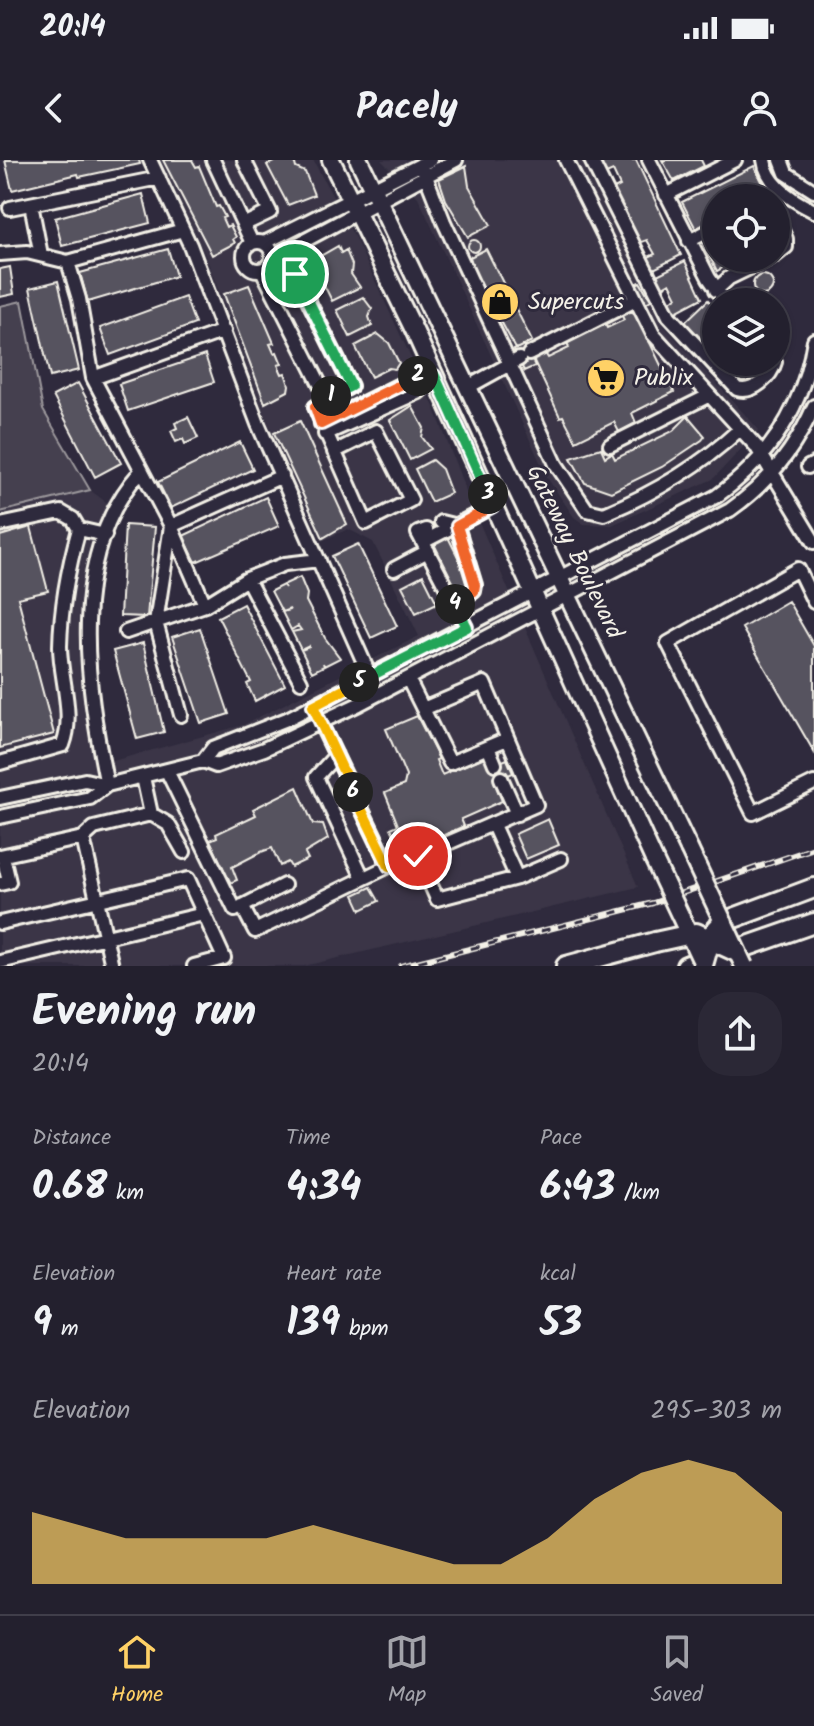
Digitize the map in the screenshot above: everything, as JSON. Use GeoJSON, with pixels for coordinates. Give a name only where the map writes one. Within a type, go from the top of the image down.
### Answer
{"type":"FeatureCollection","features":[{"type":"Feature","properties":{"kind":"highway"},"geometry":{"type":"LineString","coordinates":[[696,965],[711,938],[728,919],[814,888]]}},
{"type":"Feature","properties":{"kind":"highway"},"geometry":{"type":"LineString","coordinates":[[566,966],[688,933],[711,938],[742,955],[814,923]]}},
{"type":"Feature","properties":{"kind":"main road"},"geometry":{"type":"LineString","coordinates":[[331,160],[356,206],[435,376],[688,933],[696,965]]}},
{"type":"Feature","properties":{"kind":"main road","name":"Gateway Boulevard"},"geometry":{"type":"LineString","coordinates":[[359,160],[689,849],[728,919],[742,955]]}},
{"type":"Feature","properties":{"kind":"main road"},"geometry":{"type":"LineString","coordinates":[[435,376],[464,380]]}},
{"type":"Feature","properties":{"kind":"street"},"geometry":{"type":"LineString","coordinates":[[150,160],[183,230],[258,424],[370,676]]}},
{"type":"Feature","properties":{"kind":"street"},"geometry":{"type":"LineString","coordinates":[[213,160],[245,224],[258,243],[270,249],[272,258]]}},
{"type":"Feature","properties":{"kind":"street"},"geometry":{"type":"LineString","coordinates":[[244,160],[270,212],[245,224]]}},
{"type":"Feature","properties":{"kind":"street"},"geometry":{"type":"LineString","coordinates":[[262,270],[251,268],[245,261],[244,251],[427,177],[456,160]]}},
{"type":"Feature","properties":{"kind":"street"},"geometry":{"type":"LineString","coordinates":[[566,160],[657,340],[762,456],[814,542]]}},
{"type":"Feature","properties":{"kind":"street"},"geometry":{"type":"LineString","coordinates":[[591,160],[677,327],[702,353]]}},
{"type":"Feature","properties":{"kind":"street"},"geometry":{"type":"LineString","coordinates":[[649,160],[715,288]]}},
{"type":"Feature","properties":{"kind":"street"},"geometry":{"type":"LineString","coordinates":[[666,195],[709,166],[735,160]]}},
{"type":"Feature","properties":{"kind":"street"},"geometry":{"type":"LineString","coordinates":[[764,160],[814,191]]}},
{"type":"Feature","properties":{"kind":"street"},"geometry":{"type":"LineString","coordinates":[[378,196],[426,162]]}},
{"type":"Feature","properties":{"kind":"street"},"geometry":{"type":"LineString","coordinates":[[426,162],[427,177],[519,359],[560,471],[580,501],[595,514],[608,513],[689,471],[740,429]]}},
{"type":"Feature","properties":{"kind":"street"},"geometry":{"type":"LineString","coordinates":[[780,170],[795,202],[814,211]]}},
{"type":"Feature","properties":{"kind":"street"},"geometry":{"type":"LineString","coordinates":[[10,208],[159,178]]}},
{"type":"Feature","properties":{"kind":"street"},"geometry":{"type":"LineString","coordinates":[[31,204],[41,255]]}},
{"type":"Feature","properties":{"kind":"street"},"geometry":{"type":"LineString","coordinates":[[262,270],[272,258],[356,206]]}},
{"type":"Feature","properties":{"kind":"street"},"geometry":{"type":"LineString","coordinates":[[0,254],[27,252],[68,262],[183,230]]}},
{"type":"Feature","properties":{"kind":"street"},"geometry":{"type":"LineString","coordinates":[[689,241],[702,234]]}},
{"type":"Feature","properties":{"kind":"street"},"geometry":{"type":"LineString","coordinates":[[68,262],[79,299],[93,378],[171,526],[205,605]]}},
{"type":"Feature","properties":{"kind":"street"},"geometry":{"type":"LineString","coordinates":[[262,270],[327,398]]}},
{"type":"Feature","properties":{"kind":"street"},"geometry":{"type":"LineString","coordinates":[[718,288],[741,272]]}},
{"type":"Feature","properties":{"kind":"street"},"geometry":{"type":"LineString","coordinates":[[271,287],[295,274],[351,386],[315,407],[323,429],[366,523],[411,500],[376,431],[334,452]]}},
{"type":"Feature","properties":{"kind":"street"},"geometry":{"type":"LineString","coordinates":[[464,380],[519,359],[636,300]]}},
{"type":"Feature","properties":{"kind":"street"},"geometry":{"type":"LineString","coordinates":[[93,378],[224,331]]}},
{"type":"Feature","properties":{"kind":"street"},"geometry":{"type":"LineString","coordinates":[[203,761],[213,748],[313,706],[709,502],[762,456],[786,422],[810,373],[814,340]]}},
{"type":"Feature","properties":{"kind":"street"},"geometry":{"type":"LineString","coordinates":[[323,429],[422,391],[435,376]]}},
{"type":"Feature","properties":{"kind":"street"},"geometry":{"type":"LineString","coordinates":[[724,376],[737,389],[746,392],[767,376]]}},
{"type":"Feature","properties":{"kind":"street"},"geometry":{"type":"LineString","coordinates":[[610,445],[708,396]]}},
{"type":"Feature","properties":{"kind":"street"},"geometry":{"type":"LineString","coordinates":[[0,817],[90,798],[107,785],[203,761],[216,766],[320,723],[408,679],[720,516],[773,472],[809,428],[814,406]]}},
{"type":"Feature","properties":{"kind":"street"},"geometry":{"type":"LineString","coordinates":[[107,785],[94,724],[87,663],[90,602],[114,506],[141,471]]}},
{"type":"Feature","properties":{"kind":"street"},"geometry":{"type":"LineString","coordinates":[[171,526],[282,476]]}},
{"type":"Feature","properties":{"kind":"street"},"geometry":{"type":"LineString","coordinates":[[394,569],[426,541],[493,506]]}},
{"type":"Feature","properties":{"kind":"street"},"geometry":{"type":"LineString","coordinates":[[0,525],[61,512],[73,519],[79,529],[65,581],[60,648],[68,730],[63,745],[0,763]]}},
{"type":"Feature","properties":{"kind":"street"},"geometry":{"type":"LineString","coordinates":[[441,522],[457,526]]}},
{"type":"Feature","properties":{"kind":"street"},"geometry":{"type":"LineString","coordinates":[[171,526],[156,622],[181,715]]}},
{"type":"Feature","properties":{"kind":"street"},"geometry":{"type":"LineString","coordinates":[[454,603],[474,591],[475,585],[457,526]]}},
{"type":"Feature","properties":{"kind":"street"},"geometry":{"type":"LineString","coordinates":[[79,529],[105,535]]}},
{"type":"Feature","properties":{"kind":"street"},"geometry":{"type":"LineString","coordinates":[[426,541],[467,627]]}},
{"type":"Feature","properties":{"kind":"street"},"geometry":{"type":"LineString","coordinates":[[126,632],[205,605],[247,579],[285,564],[319,560]]}},
{"type":"Feature","properties":{"kind":"street"},"geometry":{"type":"LineString","coordinates":[[814,602],[798,569],[668,643],[753,813],[814,783]]}},
{"type":"Feature","properties":{"kind":"street"},"geometry":{"type":"LineString","coordinates":[[247,579],[301,682]]}},
{"type":"Feature","properties":{"kind":"street"},"geometry":{"type":"LineString","coordinates":[[408,679],[450,763],[507,739]]}},
{"type":"Feature","properties":{"kind":"street"},"geometry":{"type":"LineString","coordinates":[[242,906],[255,931],[389,866],[536,805],[484,683],[423,709]]}},
{"type":"Feature","properties":{"kind":"street"},"geometry":{"type":"LineString","coordinates":[[313,706],[389,866]]}},
{"type":"Feature","properties":{"kind":"street"},"geometry":{"type":"LineString","coordinates":[[488,747],[495,764]]}},
{"type":"Feature","properties":{"kind":"street"},"geometry":{"type":"LineString","coordinates":[[336,755],[316,777],[363,878]]}},
{"type":"Feature","properties":{"kind":"street"},"geometry":{"type":"LineString","coordinates":[[167,771],[235,910],[284,885]]}},
{"type":"Feature","properties":{"kind":"street"},"geometry":{"type":"LineString","coordinates":[[143,777],[151,814]]}},
{"type":"Feature","properties":{"kind":"street"},"geometry":{"type":"LineString","coordinates":[[501,778],[517,814]]}},
{"type":"Feature","properties":{"kind":"street"},"geometry":{"type":"LineString","coordinates":[[0,798],[85,780],[107,785]]}},
{"type":"Feature","properties":{"kind":"street"},"geometry":{"type":"LineString","coordinates":[[0,884],[9,882],[2,856],[83,838],[94,828],[151,814],[168,824],[184,852]]}},
{"type":"Feature","properties":{"kind":"street"},"geometry":{"type":"LineString","coordinates":[[493,825],[517,878]]}},
{"type":"Feature","properties":{"kind":"street"},"geometry":{"type":"LineString","coordinates":[[83,838],[112,966]]}},
{"type":"Feature","properties":{"kind":"street"},"geometry":{"type":"LineString","coordinates":[[418,856],[437,899],[517,878],[561,859]]}},
{"type":"Feature","properties":{"kind":"street"},"geometry":{"type":"LineString","coordinates":[[0,923],[188,879],[224,958],[194,966]]}},
{"type":"Feature","properties":{"kind":"street"},"geometry":{"type":"LineString","coordinates":[[0,962],[204,914]]}},
{"type":"Feature","properties":{"kind":"shaded area"},"geometry":{"type":"Polygon","coordinates":[[[161,160],[313,160],[355,238],[435,409],[468,497],[638,887],[304,966],[0,966],[0,512],[90,490],[119,512],[97,596],[93,662],[106,753],[113,761],[243,725],[419,636],[373,542],[348,529],[322,541],[264,413],[206,257],[161,160]]]}},
{"type":"Feature","properties":{"kind":"shaded area"},"geometry":{"type":"Polygon","coordinates":[[[381,160],[582,160],[664,326],[702,368],[702,376],[710,376],[759,430],[713,479],[612,525],[584,524],[574,517],[548,479],[418,197],[381,160]]]}},
{"type":"Feature","properties":{"kind":"shaded area"},"geometry":{"type":"Polygon","coordinates":[[[22,301],[43,410],[90,490],[0,512],[0,306],[22,301]]]}},
{"type":"Feature","properties":{"kind":"building"},"geometry":{"type":"Polygon","coordinates":[[[5,160],[139,160],[140,164],[79,177],[78,174],[12,190],[5,160]]]}},
{"type":"Feature","properties":{"kind":"building"},"geometry":{"type":"Polygon","coordinates":[[[163,160],[192,160],[196,167],[199,166],[216,207],[219,206],[225,217],[222,218],[226,227],[230,225],[236,237],[233,239],[235,243],[212,255],[163,160]]]}},
{"type":"Feature","properties":{"kind":"building"},"geometry":{"type":"Polygon","coordinates":[[[278,160],[294,160],[296,168],[305,172],[314,195],[288,205],[267,165],[278,160]]]}},
{"type":"Feature","properties":{"kind":"building"},"geometry":{"type":"Polygon","coordinates":[[[606,160],[636,160],[681,255],[652,270],[646,258],[655,254],[647,240],[639,243],[612,190],[620,186],[613,171],[604,175],[599,164],[606,160]]]}},
{"type":"Feature","properties":{"kind":"building"},"geometry":{"type":"Polygon","coordinates":[[[662,160],[701,160],[704,166],[674,181],[662,160]]]}},
{"type":"Feature","properties":{"kind":"building"},"geometry":{"type":"Polygon","coordinates":[[[466,166],[469,186],[491,225],[468,237],[446,200],[439,179],[466,166]]]}},
{"type":"Feature","properties":{"kind":"building"},"geometry":{"type":"Polygon","coordinates":[[[754,166],[763,184],[718,184],[754,166]]]}},
{"type":"Feature","properties":{"kind":"building"},"geometry":{"type":"Polygon","coordinates":[[[702,192],[702,229],[697,231],[682,202],[702,192]]]}},
{"type":"Feature","properties":{"kind":"building"},"geometry":{"type":"Polygon","coordinates":[[[143,194],[150,223],[62,246],[55,218],[143,194]]]}},
{"type":"Feature","properties":{"kind":"building"},"geometry":{"type":"Polygon","coordinates":[[[474,240],[480,246],[474,252],[468,246],[474,240]]]}},
{"type":"Feature","properties":{"kind":"building"},"geometry":{"type":"Polygon","coordinates":[[[338,246],[341,253],[346,250],[352,265],[351,274],[360,287],[332,301],[312,261],[338,246]]]}},
{"type":"Feature","properties":{"kind":"building"},"geometry":{"type":"Polygon","coordinates":[[[168,249],[176,276],[88,302],[80,273],[168,249]]]}},
{"type":"Feature","properties":{"kind":"building"},"geometry":{"type":"Polygon","coordinates":[[[486,249],[532,341],[516,349],[475,273],[470,257],[486,249]]]}},
{"type":"Feature","properties":{"kind":"building"},"geometry":{"type":"Polygon","coordinates":[[[685,261],[702,298],[674,313],[668,302],[677,297],[670,283],[661,288],[655,276],[685,261]]]}},
{"type":"Feature","properties":{"kind":"building"},"geometry":{"type":"Polygon","coordinates":[[[10,267],[14,294],[0,297],[0,269],[10,267]]]}},
{"type":"Feature","properties":{"kind":"building"},"geometry":{"type":"Polygon","coordinates":[[[759,276],[767,276],[772,281],[772,288],[754,288],[754,281],[759,276]]]}},
{"type":"Feature","properties":{"kind":"building"},"geometry":{"type":"Polygon","coordinates":[[[58,281],[79,370],[50,377],[30,288],[58,281]]]}},
{"type":"Feature","properties":{"kind":"building"},"geometry":{"type":"Polygon","coordinates":[[[640,282],[651,300],[644,304],[636,284],[640,282]]]}},
{"type":"Feature","properties":{"kind":"building"},"geometry":{"type":"Polygon","coordinates":[[[249,285],[274,343],[270,344],[282,364],[278,365],[289,385],[288,391],[265,403],[224,294],[249,285]]]}},
{"type":"Feature","properties":{"kind":"building"},"geometry":{"type":"Polygon","coordinates":[[[185,297],[195,324],[110,355],[100,328],[185,297]]]}},
{"type":"Feature","properties":{"kind":"building"},"geometry":{"type":"Polygon","coordinates":[[[363,297],[372,309],[369,317],[372,326],[350,337],[337,310],[363,297]]]}},
{"type":"Feature","properties":{"kind":"building"},"geometry":{"type":"Polygon","coordinates":[[[702,306],[702,344],[683,324],[702,306]]]}},
{"type":"Feature","properties":{"kind":"building","name":"Publix"},"geometry":{"type":"Polygon","coordinates":[[[633,308],[674,392],[632,413],[636,423],[619,432],[614,422],[576,441],[563,416],[560,417],[533,359],[545,353],[548,358],[569,348],[567,342],[605,324],[607,328],[624,320],[621,314],[633,308]]]}},
{"type":"Feature","properties":{"kind":"building"},"geometry":{"type":"Polygon","coordinates":[[[378,334],[389,343],[399,363],[395,369],[389,368],[371,377],[355,346],[378,334]]]}},
{"type":"Feature","properties":{"kind":"building"},"geometry":{"type":"Polygon","coordinates":[[[524,345],[535,366],[524,371],[514,350],[524,345]]]}},
{"type":"Feature","properties":{"kind":"building"},"geometry":{"type":"Polygon","coordinates":[[[205,355],[214,382],[128,411],[119,384],[205,355]]]}},
{"type":"Feature","properties":{"kind":"building"},"geometry":{"type":"Polygon","coordinates":[[[732,376],[753,376],[742,387],[732,376]]]}},
{"type":"Feature","properties":{"kind":"building"},"geometry":{"type":"Polygon","coordinates":[[[78,383],[121,463],[95,477],[53,396],[78,383]]]}},
{"type":"Feature","properties":{"kind":"building"},"geometry":{"type":"Polygon","coordinates":[[[412,406],[424,428],[422,437],[431,449],[410,460],[390,420],[412,406]]]}},
{"type":"Feature","properties":{"kind":"building"},"geometry":{"type":"Polygon","coordinates":[[[688,416],[705,436],[702,440],[662,467],[611,492],[585,483],[571,458],[601,448],[605,457],[612,453],[615,459],[673,431],[688,416]]]}},
{"type":"Feature","properties":{"kind":"building"},"geometry":{"type":"Polygon","coordinates":[[[188,417],[198,438],[185,444],[183,439],[176,442],[171,431],[177,428],[175,423],[188,417]]]}},
{"type":"Feature","properties":{"kind":"building"},"geometry":{"type":"Polygon","coordinates":[[[300,421],[347,524],[323,538],[274,433],[300,421]]]}},
{"type":"Feature","properties":{"kind":"building"},"geometry":{"type":"Polygon","coordinates":[[[240,442],[253,469],[171,508],[158,482],[240,442]]]}},
{"type":"Feature","properties":{"kind":"building"},"geometry":{"type":"Polygon","coordinates":[[[432,460],[442,469],[451,493],[431,502],[415,469],[432,460]]]}},
{"type":"Feature","properties":{"kind":"building"},"geometry":{"type":"Polygon","coordinates":[[[266,497],[279,526],[196,562],[183,536],[266,497]]]}},
{"type":"Feature","properties":{"kind":"building"},"geometry":{"type":"Polygon","coordinates":[[[125,525],[155,527],[147,617],[120,616],[125,525]]]}},
{"type":"Feature","properties":{"kind":"building"},"geometry":{"type":"Polygon","coordinates":[[[31,527],[48,591],[18,598],[54,734],[0,748],[0,536],[31,527]]]}},
{"type":"Feature","properties":{"kind":"building"},"geometry":{"type":"Polygon","coordinates":[[[447,535],[472,585],[458,592],[433,542],[447,535]]]}},
{"type":"Feature","properties":{"kind":"building"},"geometry":{"type":"Polygon","coordinates":[[[358,544],[397,626],[371,638],[332,556],[358,544]]]}},
{"type":"Feature","properties":{"kind":"building"},"geometry":{"type":"Polygon","coordinates":[[[423,575],[437,603],[416,613],[402,586],[423,575]]]}},
{"type":"Feature","properties":{"kind":"building"},"geometry":{"type":"Polygon","coordinates":[[[300,577],[307,594],[306,601],[325,638],[340,658],[312,672],[301,650],[292,632],[301,630],[298,626],[291,630],[271,591],[300,577]]]}},
{"type":"Feature","properties":{"kind":"building"},"geometry":{"type":"Polygon","coordinates":[[[788,601],[814,646],[814,752],[742,628],[788,601]]]}},
{"type":"Feature","properties":{"kind":"building"},"geometry":{"type":"Polygon","coordinates":[[[243,604],[285,685],[255,701],[247,684],[251,682],[218,617],[243,604]]]}},
{"type":"Feature","properties":{"kind":"building"},"geometry":{"type":"Polygon","coordinates":[[[200,628],[229,714],[201,723],[172,637],[200,628]]]}},
{"type":"Feature","properties":{"kind":"building"},"geometry":{"type":"Polygon","coordinates":[[[143,643],[164,732],[137,739],[113,651],[143,643]]]}},
{"type":"Feature","properties":{"kind":"building"},"geometry":{"type":"Polygon","coordinates":[[[417,716],[439,759],[436,760],[442,775],[486,756],[491,766],[507,759],[513,773],[494,781],[502,801],[461,819],[464,826],[433,840],[429,832],[399,845],[391,828],[398,825],[385,793],[404,785],[406,776],[386,729],[417,716]]]}},
{"type":"Feature","properties":{"kind":"building"},"geometry":{"type":"Polygon","coordinates":[[[297,787],[313,824],[323,825],[328,839],[305,853],[308,859],[291,867],[288,862],[280,866],[272,848],[261,852],[232,867],[237,880],[230,883],[210,840],[217,837],[216,834],[256,815],[253,809],[297,787]]]}},
{"type":"Feature","properties":{"kind":"building"},"geometry":{"type":"Polygon","coordinates":[[[548,819],[559,845],[526,859],[515,834],[548,819]]]}},
{"type":"Feature","properties":{"kind":"building"},"geometry":{"type":"Polygon","coordinates":[[[371,887],[379,901],[361,910],[354,895],[371,887]]]}},
{"type":"Feature","properties":{"kind":"railway"},"geometry":{"type":"LineString","coordinates":[[401,966],[653,903],[814,848]]}},
{"type":"Feature","properties":{"kind":"place","name":"Supercuts"},"geometry":{"type":"Point","coordinates":[500,302]}},
{"type":"Feature","properties":{"kind":"place","name":"Publix"},"geometry":{"type":"Point","coordinates":[606,378]}},
{"type":"Feature","properties":{"kind":"route"},"geometry":{"type":"LineString","coordinates":[[295,274],[351,386],[315,407],[321,424],[417,376],[435,376],[493,506],[457,526],[475,585],[474,591],[454,603],[467,627],[313,706],[389,866],[418,856]]}}]}
